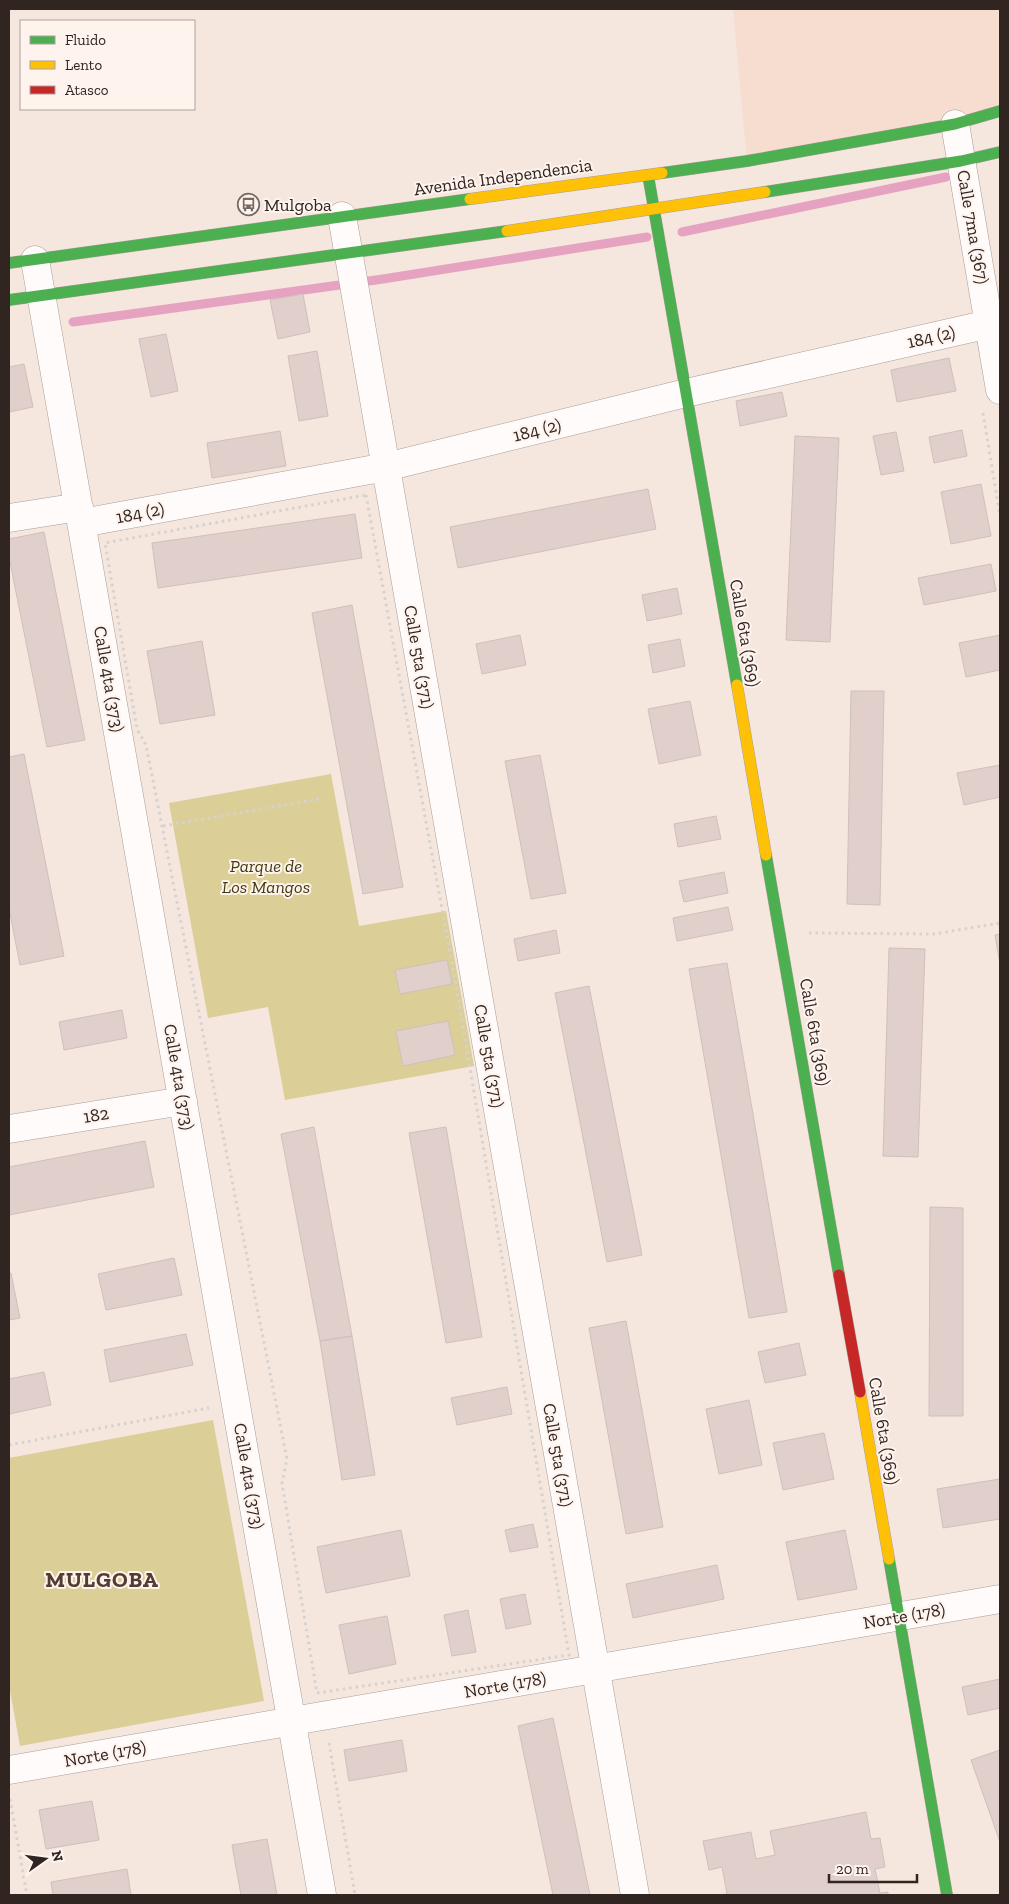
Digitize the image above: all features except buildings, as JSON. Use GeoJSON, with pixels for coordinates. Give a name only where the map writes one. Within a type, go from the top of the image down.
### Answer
{"type":"FeatureCollection","features":[{"type":"Feature","properties":{"kind":"main road","name":"Avenida Independencia"},"geometry":{"type":"LineString","coordinates":[[22,261],[747,160],[955,124],[1000,111]]}},
{"type":"Feature","properties":{"kind":"main road"},"geometry":{"type":"LineString","coordinates":[[9,300],[654,210],[962,161],[1000,152]]}},
{"type":"Feature","properties":{"kind":"main road","name":"Calle 6ta (369)"},"geometry":{"type":"LineString","coordinates":[[648,174],[947,1895]]}},
{"type":"Feature","properties":{"kind":"street","name":"Calle 7ma (367)"},"geometry":{"type":"LineString","coordinates":[[955,124],[989,324],[991,397]]}},
{"type":"Feature","properties":{"kind":"street","name":"Calle 5ta (371)"},"geometry":{"type":"LineString","coordinates":[[342,216],[635,1895]]}},
{"type":"Feature","properties":{"kind":"street","name":"Calle 4ta (373)"},"geometry":{"type":"LineString","coordinates":[[22,261],[41,295],[322,1895]]}},
{"type":"Feature","properties":{"kind":"street","name":"184 (2)"},"geometry":{"type":"LineString","coordinates":[[9,518],[80,515],[386,467],[686,393],[989,324]]}},
{"type":"Feature","properties":{"kind":"street","name":"182"},"geometry":{"type":"LineString","coordinates":[[9,1129],[183,1101]]}},
{"type":"Feature","properties":{"kind":"street","name":"Norte (178)"},"geometry":{"type":"LineString","coordinates":[[9,1770],[1000,1599]]}},
{"type":"Feature","properties":{"kind":"path"},"geometry":{"type":"LineString","coordinates":[[991,397],[1000,516]]}},
{"type":"Feature","properties":{"kind":"path"},"geometry":{"type":"LineString","coordinates":[[366,495],[456,985],[569,1655],[317,1693],[282,1483],[287,1458],[162,826],[146,745],[137,730],[105,543],[366,495]]}},
{"type":"Feature","properties":{"kind":"path"},"geometry":{"type":"LineString","coordinates":[[135,831],[320,799]]}},
{"type":"Feature","properties":{"kind":"path"},"geometry":{"type":"LineString","coordinates":[[780,934],[934,934],[1000,923]]}},
{"type":"Feature","properties":{"kind":"path"},"geometry":{"type":"LineString","coordinates":[[9,1445],[236,1403]]}},
{"type":"Feature","properties":{"kind":"path"},"geometry":{"type":"LineString","coordinates":[[329,1742],[355,1895]]}},
{"type":"Feature","properties":{"kind":"path"},"geometry":{"type":"LineString","coordinates":[[9,1791],[27,1895]]}},
{"type":"Feature","properties":{"kind":"shaded area"},"geometry":{"type":"Polygon","coordinates":[[[733,9],[1000,9],[1000,111],[747,161],[733,9]]]}},
{"type":"Feature","properties":{"kind":"green space","name":"Parque de Los Mangos"},"geometry":{"type":"Polygon","coordinates":[[[331,774],[359,926],[446,911],[474,1066],[285,1100],[268,1007],[208,1018],[169,803],[331,774]]]}},
{"type":"Feature","properties":{"kind":"green space"},"geometry":{"type":"Polygon","coordinates":[[[213,1420],[264,1701],[20,1746],[9,1685],[9,1458],[213,1420]]]}},
{"type":"Feature","properties":{"kind":"waterway"},"geometry":{"type":"LineString","coordinates":[[682,232],[946,177]]}},
{"type":"Feature","properties":{"kind":"waterway"},"geometry":{"type":"LineString","coordinates":[[73,322],[383,279],[647,237]]}},
{"type":"Feature","properties":{"kind":"traffic: fast"},"geometry":{"type":"LineString","coordinates":[[662,173],[747,161],[955,124],[1000,111]]}},
{"type":"Feature","properties":{"kind":"traffic: fast"},"geometry":{"type":"LineString","coordinates":[[765,192],[961,161],[1000,152]]}},
{"type":"Feature","properties":{"kind":"traffic: fast"},"geometry":{"type":"LineString","coordinates":[[648,175],[737,685]]}},
{"type":"Feature","properties":{"kind":"traffic: fast"},"geometry":{"type":"LineString","coordinates":[[9,263],[470,199]]}},
{"type":"Feature","properties":{"kind":"traffic: fast"},"geometry":{"type":"LineString","coordinates":[[9,300],[507,231]]}},
{"type":"Feature","properties":{"kind":"traffic: fast"},"geometry":{"type":"LineString","coordinates":[[766,855],[839,1275]]}},
{"type":"Feature","properties":{"kind":"traffic: fast"},"geometry":{"type":"LineString","coordinates":[[889,1559],[947,1895]]}},
{"type":"Feature","properties":{"kind":"traffic: slow"},"geometry":{"type":"LineString","coordinates":[[470,199],[662,173]]}},
{"type":"Feature","properties":{"kind":"traffic: slow"},"geometry":{"type":"LineString","coordinates":[[507,231],[765,192]]}},
{"type":"Feature","properties":{"kind":"traffic: slow"},"geometry":{"type":"LineString","coordinates":[[737,685],[766,855]]}},
{"type":"Feature","properties":{"kind":"traffic: slow"},"geometry":{"type":"LineString","coordinates":[[860,1392],[889,1559]]}},
{"type":"Feature","properties":{"kind":"traffic: jam"},"geometry":{"type":"LineString","coordinates":[[839,1275],[860,1392]]}},
{"type":"Feature","properties":{"kind":"place","name":"Mulgoba"},"geometry":{"type":"Point","coordinates":[248,205]}},
{"type":"Feature","properties":{"kind":"district","name":"MULGOBA"},"geometry":{"type":"Point","coordinates":[102,1579]}}]}
